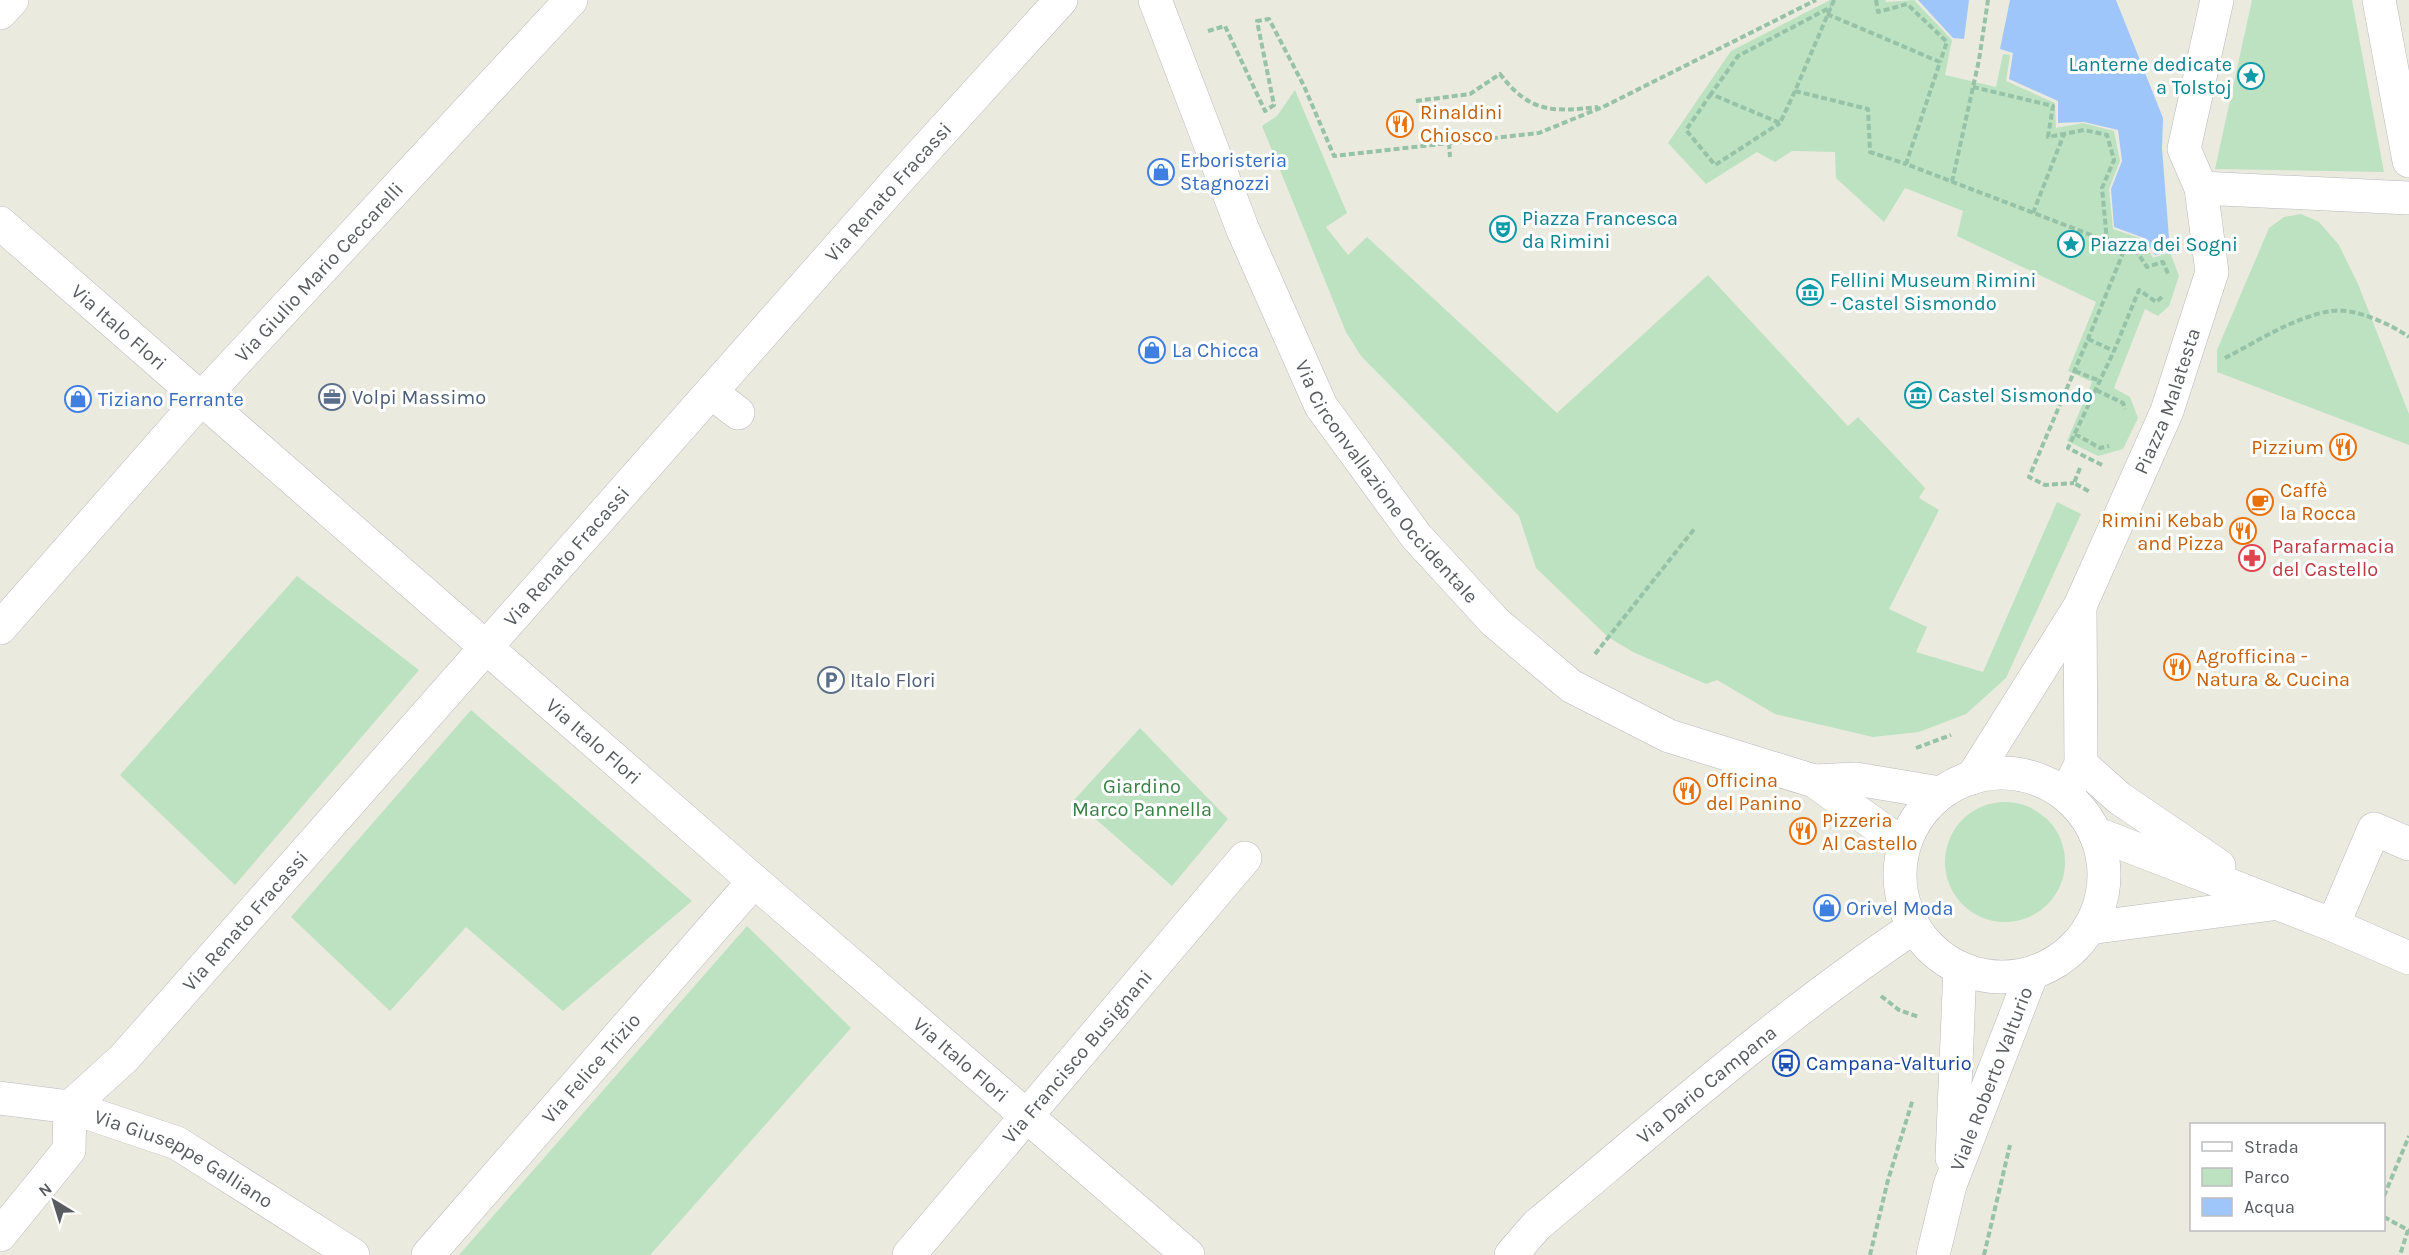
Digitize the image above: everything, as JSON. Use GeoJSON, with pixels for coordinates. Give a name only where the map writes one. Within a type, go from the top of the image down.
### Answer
{"type":"FeatureCollection","features":[{"type":"Feature","properties":{"kind":"street"},"geometry":{"type":"LineString","coordinates":[[0,13],[12,0]]}},
{"type":"Feature","properties":{"kind":"street","name":"Via Giulio Mario Ceccarelli"},"geometry":{"type":"LineString","coordinates":[[0,628],[201,399],[571,0]]}},
{"type":"Feature","properties":{"kind":"street","name":"Via Renato Fracassi"},"geometry":{"type":"LineString","coordinates":[[70,1107],[124,1058],[897,181],[1061,0]]}},
{"type":"Feature","properties":{"kind":"street","name":"Via Circonvallazione Occidentale"},"geometry":{"type":"LineString","coordinates":[[1155,0],[1243,230],[1321,406],[1416,536],[1495,622],[1571,686],[1670,736],[1814,782],[1904,845]]}},
{"type":"Feature","properties":{"kind":"street"},"geometry":{"type":"LineString","coordinates":[[2379,0],[2409,161]]}},
{"type":"Feature","properties":{"kind":"street","name":"Piazza Malatesta"},"geometry":{"type":"LineString","coordinates":[[1972,778],[2080,606],[2167,411],[2212,272],[2201,188],[2184,148],[2206,8]]}},
{"type":"Feature","properties":{"kind":"street"},"geometry":{"type":"LineString","coordinates":[[2201,188],[2409,198]]}},
{"type":"Feature","properties":{"kind":"street","name":"Via Italo Flori"},"geometry":{"type":"LineString","coordinates":[[0,223],[754,881],[1188,1255]]}},
{"type":"Feature","properties":{"kind":"street"},"geometry":{"type":"LineString","coordinates":[[712,393],[738,413]]}},
{"type":"Feature","properties":{"kind":"street","name":"Piazza Malatesta"},"geometry":{"type":"LineString","coordinates":[[2065,795],[2081,764],[2080,606]]}},
{"type":"Feature","properties":{"kind":"street"},"geometry":{"type":"LineString","coordinates":[[2081,764],[2119,798],[2276,904]]}},
{"type":"Feature","properties":{"kind":"street"},"geometry":{"type":"LineString","coordinates":[[1996,773],[2020,775],[2044,782],[2065,795],[2082,812],[2095,833],[2102,856],[2104,881],[2099,905],[2089,928],[2074,947],[2032,973],[2008,977],[1983,976],[1960,969],[1939,955],[1914,927],[1902,894],[1904,845],[1915,822],[1940,793],[1972,778],[1996,773]]}},
{"type":"Feature","properties":{"kind":"street","name":"Via Circonvallazione Occidentale"},"geometry":{"type":"LineString","coordinates":[[1814,782],[1856,779],[1940,793]]}},
{"type":"Feature","properties":{"kind":"street"},"geometry":{"type":"LineString","coordinates":[[2333,925],[2374,829],[2409,844]]}},
{"type":"Feature","properties":{"kind":"street"},"geometry":{"type":"LineString","coordinates":[[2095,833],[2333,925],[2409,958]]}},
{"type":"Feature","properties":{"kind":"street","name":"Via Francisco Busignani"},"geometry":{"type":"LineString","coordinates":[[909,1255],[1245,858]]}},
{"type":"Feature","properties":{"kind":"street","name":"Via Felice Trizio"},"geometry":{"type":"LineString","coordinates":[[428,1255],[754,881]]}},
{"type":"Feature","properties":{"kind":"street"},"geometry":{"type":"LineString","coordinates":[[2089,928],[2276,904]]}},
{"type":"Feature","properties":{"kind":"street","name":"Via Dario Campana"},"geometry":{"type":"LineString","coordinates":[[1511,1255],[1537,1225],[1729,1065],[1850,971],[1914,927]]}},
{"type":"Feature","properties":{"kind":"street","name":"Viale Roberto Valturio"},"geometry":{"type":"LineString","coordinates":[[1950,1185],[1960,969]]}},
{"type":"Feature","properties":{"kind":"street","name":"Viale Roberto Valturio"},"geometry":{"type":"LineString","coordinates":[[1933,1255],[1950,1185],[2032,973]]}},
{"type":"Feature","properties":{"kind":"street","name":"Via Giuseppe Galliano"},"geometry":{"type":"LineString","coordinates":[[0,1098],[70,1107],[177,1143],[352,1255]]}},
{"type":"Feature","properties":{"kind":"street"},"geometry":{"type":"LineString","coordinates":[[0,1235],[69,1150],[70,1107]]}},
{"type":"Feature","properties":{"kind":"path"},"geometry":{"type":"LineString","coordinates":[[1200,33],[1225,26],[1265,111],[1274,105],[1257,21],[1269,19],[1304,86],[1334,156],[1539,133],[1605,106],[1816,0]]}},
{"type":"Feature","properties":{"kind":"path"},"geometry":{"type":"LineString","coordinates":[[1831,7],[1738,56],[1686,130],[1715,165],[1780,123],[1795,92],[1834,0]]}},
{"type":"Feature","properties":{"kind":"path"},"geometry":{"type":"LineString","coordinates":[[1876,0],[1878,12],[1907,4],[1947,42],[1906,164]]}},
{"type":"Feature","properties":{"kind":"path"},"geometry":{"type":"LineString","coordinates":[[1952,182],[1988,0]]}},
{"type":"Feature","properties":{"kind":"path"},"geometry":{"type":"LineString","coordinates":[[1827,14],[1940,62]]}},
{"type":"Feature","properties":{"kind":"path"},"geometry":{"type":"LineString","coordinates":[[1416,101],[1470,94],[1500,74],[1510,88],[1532,104],[1561,111],[1605,106]]}},
{"type":"Feature","properties":{"kind":"path"},"geometry":{"type":"LineString","coordinates":[[1972,87],[2053,106],[2048,137],[2084,130],[2108,135],[2114,160],[2102,188],[2107,241]]}},
{"type":"Feature","properties":{"kind":"path"},"geometry":{"type":"LineString","coordinates":[[1795,92],[1868,109],[1870,152],[2136,251],[2147,267],[2163,262],[2169,278],[2167,285]]}},
{"type":"Feature","properties":{"kind":"path"},"geometry":{"type":"LineString","coordinates":[[1711,94],[1780,123]]}},
{"type":"Feature","properties":{"kind":"path"},"geometry":{"type":"LineString","coordinates":[[2033,213],[2064,134]]}},
{"type":"Feature","properties":{"kind":"path"},"geometry":{"type":"LineString","coordinates":[[1449,143],[1450,158]]}},
{"type":"Feature","properties":{"kind":"path"},"geometry":{"type":"LineString","coordinates":[[2093,493],[2074,483],[2045,485],[2029,477],[2125,248]]}},
{"type":"Feature","properties":{"kind":"path"},"geometry":{"type":"LineString","coordinates":[[2134,483],[2068,448],[2114,351],[2139,290],[2156,302],[2165,293]]}},
{"type":"Feature","properties":{"kind":"path"},"geometry":{"type":"LineString","coordinates":[[2173,390],[2216,363],[2291,324],[2333,310],[2371,317],[2395,327],[2409,337]]}},
{"type":"Feature","properties":{"kind":"path"},"geometry":{"type":"LineString","coordinates":[[2088,339],[2114,351]]}},
{"type":"Feature","properties":{"kind":"path"},"geometry":{"type":"LineString","coordinates":[[2075,371],[2100,381]]}},
{"type":"Feature","properties":{"kind":"path"},"geometry":{"type":"LineString","coordinates":[[2096,390],[2123,403],[2126,411]]}},
{"type":"Feature","properties":{"kind":"path"},"geometry":{"type":"LineString","coordinates":[[2075,434],[2100,448],[2119,442]]}},
{"type":"Feature","properties":{"kind":"path"},"geometry":{"type":"LineString","coordinates":[[2074,483],[2080,468]]}},
{"type":"Feature","properties":{"kind":"path"},"geometry":{"type":"LineString","coordinates":[[1596,652],[1695,528]]}},
{"type":"Feature","properties":{"kind":"path"},"geometry":{"type":"LineString","coordinates":[[1906,752],[1958,731]]}},
{"type":"Feature","properties":{"kind":"path"},"geometry":{"type":"LineString","coordinates":[[1873,989],[1899,1010],[1927,1020]]}},
{"type":"Feature","properties":{"kind":"path"},"geometry":{"type":"LineString","coordinates":[[1870,1255],[1888,1180],[1916,1091]]}},
{"type":"Feature","properties":{"kind":"path"},"geometry":{"type":"LineString","coordinates":[[2385,1194],[2409,1136]]}},
{"type":"Feature","properties":{"kind":"path"},"geometry":{"type":"LineString","coordinates":[[1984,1255],[2011,1140]]}},
{"type":"Feature","properties":{"kind":"path"},"geometry":{"type":"LineString","coordinates":[[2385,1218],[2408,1230],[2400,1255]]}},
{"type":"Feature","properties":{"kind":"green space"},"geometry":{"type":"Polygon","coordinates":[[[1830,0],[1885,0],[1886,2],[1914,0],[1952,40],[1945,75],[1996,87],[2003,54],[2010,55],[2006,81],[2055,103],[2056,128],[2083,123],[2114,131],[2120,161],[2109,189],[2113,229],[2142,239],[2153,258],[2170,252],[2179,276],[2169,306],[2158,316],[2145,309],[2114,388],[2130,397],[2138,418],[2123,449],[2098,456],[2067,441],[2092,382],[2068,371],[2096,302],[1957,236],[1963,211],[1905,188],[1884,222],[1836,178],[1835,152],[1792,151],[1775,162],[1757,152],[1706,184],[1668,143],[1731,51],[1830,0]]]}},
{"type":"Feature","properties":{"kind":"green space"},"geometry":{"type":"Polygon","coordinates":[[[2252,0],[2352,0],[2384,172],[2215,169],[2252,0]]]}},
{"type":"Feature","properties":{"kind":"green space"},"geometry":{"type":"Polygon","coordinates":[[[1295,90],[1347,213],[1326,227],[1348,255],[1367,237],[1557,413],[1708,275],[1848,426],[1858,417],[1925,488],[1919,498],[1939,510],[1889,609],[1927,627],[1916,652],[1983,672],[2057,502],[2081,514],[2006,678],[1966,714],[1919,732],[1873,737],[1775,714],[1717,680],[1706,684],[1633,652],[1608,637],[1536,568],[1519,516],[1361,356],[1346,332],[1262,126],[1277,116],[1295,90]]]}},
{"type":"Feature","properties":{"kind":"green space"},"geometry":{"type":"Polygon","coordinates":[[[2301,214],[2319,222],[2339,245],[2358,284],[2409,414],[2409,445],[2217,372],[2217,350],[2269,228],[2284,217],[2301,214]]]}},
{"type":"Feature","properties":{"kind":"green space"},"geometry":{"type":"Polygon","coordinates":[[[297,576],[419,670],[235,885],[120,775],[297,576]]]}},
{"type":"Feature","properties":{"kind":"green space"},"geometry":{"type":"Polygon","coordinates":[[[471,710],[692,901],[563,1011],[466,927],[390,1011],[291,917],[471,710]]]}},
{"type":"Feature","properties":{"kind":"green space","name":"Giardino Marco Pannella"},"geometry":{"type":"Polygon","coordinates":[[[1140,728],[1228,819],[1172,886],[1074,800],[1140,728]]]}},
{"type":"Feature","properties":{"kind":"green space"},"geometry":{"type":"Polygon","coordinates":[[[2005,802],[2028,807],[2047,820],[2060,839],[2065,862],[2060,885],[2047,904],[2028,917],[2005,922],[1982,917],[1963,904],[1950,885],[1945,862],[1950,839],[1963,820],[1982,807],[2005,802]]]}},
{"type":"Feature","properties":{"kind":"green space"},"geometry":{"type":"Polygon","coordinates":[[[747,926],[851,1028],[650,1255],[459,1255],[747,926]]]}},
{"type":"Feature","properties":{"kind":"water"},"geometry":{"type":"Polygon","coordinates":[[[1918,0],[1969,0],[1964,39],[1953,38],[1918,0]]]}},
{"type":"Feature","properties":{"kind":"water"},"geometry":{"type":"Polygon","coordinates":[[[2010,0],[2116,0],[2163,118],[2162,148],[2170,251],[2155,255],[2144,238],[2114,227],[2111,189],[2122,161],[2118,130],[2084,122],[2058,123],[2058,101],[2009,79],[2013,53],[2000,49],[2010,0]]]}},
{"type":"Feature","properties":{"kind":"place","name":"Lanterne dedicate a Tolstoj"},"geometry":{"type":"Point","coordinates":[2251,76]}},
{"type":"Feature","properties":{"kind":"place","name":"Rinaldini Chiosco"},"geometry":{"type":"Point","coordinates":[1400,124]}},
{"type":"Feature","properties":{"kind":"place","name":"Erboristeria Stagnozzi"},"geometry":{"type":"Point","coordinates":[1161,172]}},
{"type":"Feature","properties":{"kind":"place","name":"Piazza Francesca da Rimini"},"geometry":{"type":"Point","coordinates":[1503,229]}},
{"type":"Feature","properties":{"kind":"place","name":"Piazza dei Sogni"},"geometry":{"type":"Point","coordinates":[2071,244]}},
{"type":"Feature","properties":{"kind":"place","name":"Fellini Museum Rimini - Castel Sismondo"},"geometry":{"type":"Point","coordinates":[1810,292]}},
{"type":"Feature","properties":{"kind":"place","name":"La Chicca"},"geometry":{"type":"Point","coordinates":[1152,350]}},
{"type":"Feature","properties":{"kind":"place","name":"Castel Sismondo"},"geometry":{"type":"Point","coordinates":[1918,395]}},
{"type":"Feature","properties":{"kind":"place","name":"Volpi Massimo"},"geometry":{"type":"Point","coordinates":[332,397]}},
{"type":"Feature","properties":{"kind":"place","name":"Tiziano Ferrante"},"geometry":{"type":"Point","coordinates":[78,399]}},
{"type":"Feature","properties":{"kind":"place","name":"Pizzium"},"geometry":{"type":"Point","coordinates":[2343,447]}},
{"type":"Feature","properties":{"kind":"place","name":"Caffè la Rocca"},"geometry":{"type":"Point","coordinates":[2260,502]}},
{"type":"Feature","properties":{"kind":"place","name":"Rimini Kebab and Pizza"},"geometry":{"type":"Point","coordinates":[2243,531]}},
{"type":"Feature","properties":{"kind":"place","name":"Parafarmacia del Castello"},"geometry":{"type":"Point","coordinates":[2252,558]}},
{"type":"Feature","properties":{"kind":"place","name":"Agrofficina - Natura & Cucina"},"geometry":{"type":"Point","coordinates":[2177,667]}},
{"type":"Feature","properties":{"kind":"place","name":"Italo Flori"},"geometry":{"type":"Point","coordinates":[831,680]}},
{"type":"Feature","properties":{"kind":"place","name":"Officina del Panino"},"geometry":{"type":"Point","coordinates":[1687,791]}},
{"type":"Feature","properties":{"kind":"place","name":"Pizzeria Al Castello"},"geometry":{"type":"Point","coordinates":[1803,831]}},
{"type":"Feature","properties":{"kind":"place","name":"Orivel Moda"},"geometry":{"type":"Point","coordinates":[1827,908]}},
{"type":"Feature","properties":{"kind":"place","name":"Campana-Valturio"},"geometry":{"type":"Point","coordinates":[1786,1063]}}]}
